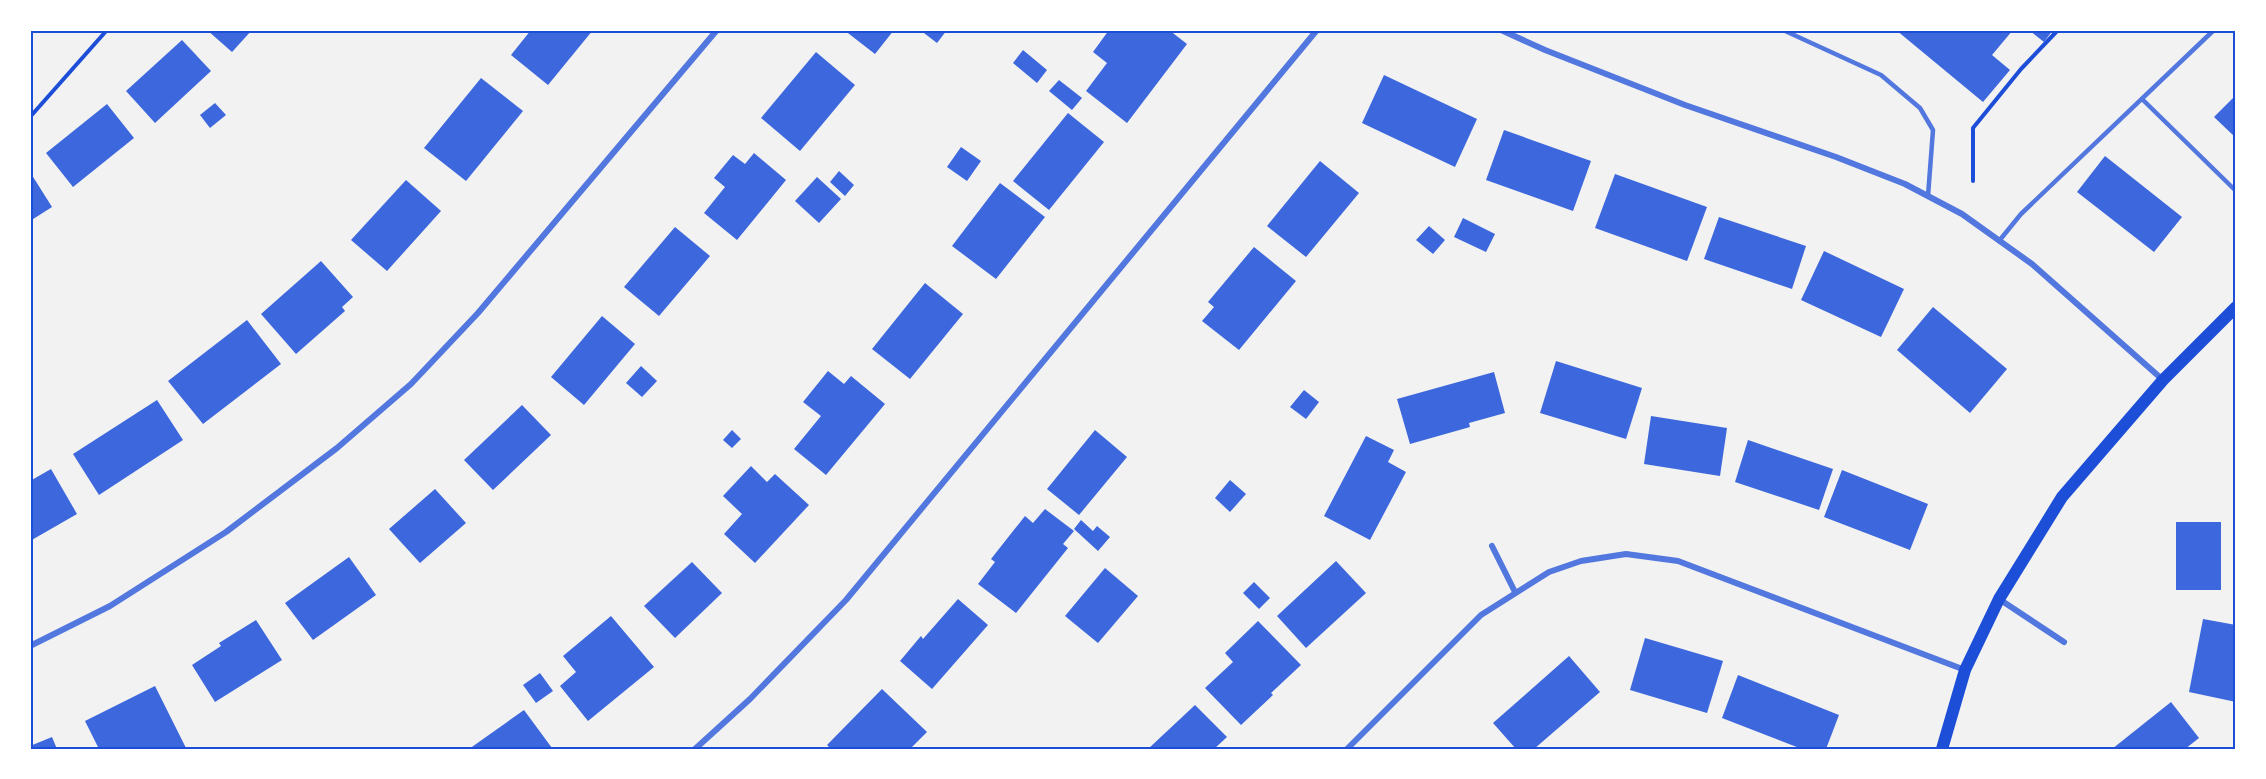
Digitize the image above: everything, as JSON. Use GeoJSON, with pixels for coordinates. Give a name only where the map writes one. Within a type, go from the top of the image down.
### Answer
{"type":"FeatureCollection","features":[{"type":"Feature","properties":{"kind":"main road"},"geometry":{"type":"LineString","coordinates":[[1942,749],[1965,670],[1999,599],[2062,497],[2163,380],[2236,307]]}},
{"type":"Feature","properties":{"kind":"street"},"geometry":{"type":"LineString","coordinates":[[30,646],[110,606],[226,532],[337,448],[411,384],[508,279],[717,30]]}},
{"type":"Feature","properties":{"kind":"street"},"geometry":{"type":"LineString","coordinates":[[695,749],[750,699],[846,600],[1317,30]]}},
{"type":"Feature","properties":{"kind":"street"},"geometry":{"type":"LineString","coordinates":[[1502,30],[1545,50],[1685,105],[1836,157],[1905,184],[1962,214],[2032,264],[2163,380]]}},
{"type":"Feature","properties":{"kind":"street"},"geometry":{"type":"LineString","coordinates":[[1492,546],[1515,592]]}},
{"type":"Feature","properties":{"kind":"street"},"geometry":{"type":"LineString","coordinates":[[1347,749],[1481,615],[1549,572],[1581,561],[1626,554],[1678,561],[1965,670]]}},
{"type":"Feature","properties":{"kind":"street"},"geometry":{"type":"LineString","coordinates":[[1999,599],[2064,642]]}},
{"type":"Feature","properties":{"kind":"lane"},"geometry":{"type":"LineString","coordinates":[[1783,30],[1881,75],[1920,108],[1934,130],[1928,196]]}},
{"type":"Feature","properties":{"kind":"lane"},"geometry":{"type":"LineString","coordinates":[[1999,241],[2020,214],[2214,30]]}},
{"type":"Feature","properties":{"kind":"lane"},"geometry":{"type":"LineString","coordinates":[[2142,99],[2236,191]]}},
{"type":"Feature","properties":{"kind":"path"},"geometry":{"type":"LineString","coordinates":[[30,117],[107,30]]}},
{"type":"Feature","properties":{"kind":"path"},"geometry":{"type":"LineString","coordinates":[[1973,181],[1973,128],[2021,69],[2058,30]]}},
{"type":"Feature","properties":{"kind":"building"},"geometry":{"type":"Polygon","coordinates":[[[207,30],[252,30],[232,52],[207,30]]]}},
{"type":"Feature","properties":{"kind":"building"},"geometry":{"type":"Polygon","coordinates":[[[531,30],[593,30],[548,85],[511,55],[531,30]]]}},
{"type":"Feature","properties":{"kind":"building"},"geometry":{"type":"Polygon","coordinates":[[[844,30],[894,30],[875,54],[844,30]]]}},
{"type":"Feature","properties":{"kind":"building"},"geometry":{"type":"Polygon","coordinates":[[[920,30],[947,30],[937,43],[920,30]]]}},
{"type":"Feature","properties":{"kind":"building"},"geometry":{"type":"Polygon","coordinates":[[[1109,30],[1169,30],[1187,44],[1127,123],[1086,91],[1107,63],[1093,52],[1109,30]]]}},
{"type":"Feature","properties":{"kind":"building"},"geometry":{"type":"Polygon","coordinates":[[[1896,30],[2013,30],[1992,55],[2010,70],[1983,102],[1896,30]]]}},
{"type":"Feature","properties":{"kind":"building"},"geometry":{"type":"Polygon","coordinates":[[[2029,30],[2053,30],[2044,42],[2029,30]]]}},
{"type":"Feature","properties":{"kind":"building"},"geometry":{"type":"Polygon","coordinates":[[[182,40],[211,71],[155,123],[126,91],[182,40]]]}},
{"type":"Feature","properties":{"kind":"building"},"geometry":{"type":"Polygon","coordinates":[[[1023,50],[1047,70],[1037,83],[1013,63],[1023,50]]]}},
{"type":"Feature","properties":{"kind":"building"},"geometry":{"type":"Polygon","coordinates":[[[816,52],[855,85],[800,151],[761,118],[816,52]]]}},
{"type":"Feature","properties":{"kind":"building"},"geometry":{"type":"Polygon","coordinates":[[[1384,75],[1477,119],[1455,167],[1362,123],[1384,75]]]}},
{"type":"Feature","properties":{"kind":"building"},"geometry":{"type":"Polygon","coordinates":[[[481,78],[523,111],[466,181],[424,148],[481,78]]]}},
{"type":"Feature","properties":{"kind":"building"},"geometry":{"type":"Polygon","coordinates":[[[1059,80],[1082,98],[1072,110],[1049,91],[1059,80]]]}},
{"type":"Feature","properties":{"kind":"building"},"geometry":{"type":"Polygon","coordinates":[[[2236,95],[2236,138],[2214,117],[2236,95]]]}},
{"type":"Feature","properties":{"kind":"building"},"geometry":{"type":"Polygon","coordinates":[[[215,103],[226,115],[210,128],[200,115],[215,103]]]}},
{"type":"Feature","properties":{"kind":"building"},"geometry":{"type":"Polygon","coordinates":[[[107,104],[134,138],[73,187],[46,153],[107,104]]]}},
{"type":"Feature","properties":{"kind":"building"},"geometry":{"type":"Polygon","coordinates":[[[1068,113],[1104,142],[1049,210],[1013,181],[1068,113]]]}},
{"type":"Feature","properties":{"kind":"building"},"geometry":{"type":"Polygon","coordinates":[[[1504,130],[1591,161],[1573,211],[1486,180],[1504,130]]]}},
{"type":"Feature","properties":{"kind":"building"},"geometry":{"type":"Polygon","coordinates":[[[961,147],[981,161],[967,181],[947,167],[961,147]]]}},
{"type":"Feature","properties":{"kind":"building"},"geometry":{"type":"Polygon","coordinates":[[[754,153],[786,180],[737,240],[704,213],[725,187],[714,178],[733,155],[745,164],[754,153]]]}},
{"type":"Feature","properties":{"kind":"building"},"geometry":{"type":"Polygon","coordinates":[[[2105,156],[2182,217],[2154,252],[2077,192],[2105,156]]]}},
{"type":"Feature","properties":{"kind":"building"},"geometry":{"type":"Polygon","coordinates":[[[1320,161],[1359,193],[1306,257],[1267,226],[1320,161]]]}},
{"type":"Feature","properties":{"kind":"building"},"geometry":{"type":"Polygon","coordinates":[[[839,171],[854,185],[845,196],[830,182],[839,171]]]}},
{"type":"Feature","properties":{"kind":"building"},"geometry":{"type":"Polygon","coordinates":[[[30,172],[52,207],[30,221],[30,172]]]}},
{"type":"Feature","properties":{"kind":"building"},"geometry":{"type":"Polygon","coordinates":[[[1615,174],[1707,207],[1687,261],[1595,228],[1615,174]]]}},
{"type":"Feature","properties":{"kind":"building"},"geometry":{"type":"Polygon","coordinates":[[[817,177],[841,199],[819,223],[795,201],[817,177]]]}},
{"type":"Feature","properties":{"kind":"building"},"geometry":{"type":"Polygon","coordinates":[[[406,180],[441,211],[387,271],[351,240],[406,180]]]}},
{"type":"Feature","properties":{"kind":"building"},"geometry":{"type":"Polygon","coordinates":[[[1000,183],[1045,217],[996,279],[952,246],[1000,183]]]}},
{"type":"Feature","properties":{"kind":"building"},"geometry":{"type":"Polygon","coordinates":[[[1719,217],[1806,246],[1792,289],[1704,259],[1719,217]]]}},
{"type":"Feature","properties":{"kind":"building"},"geometry":{"type":"Polygon","coordinates":[[[1463,218],[1495,234],[1486,252],[1454,237],[1463,218]]]}},
{"type":"Feature","properties":{"kind":"building"},"geometry":{"type":"Polygon","coordinates":[[[1429,226],[1445,240],[1433,254],[1416,240],[1429,226]]]}},
{"type":"Feature","properties":{"kind":"building"},"geometry":{"type":"Polygon","coordinates":[[[675,227],[710,256],[659,316],[624,287],[675,227]]]}},
{"type":"Feature","properties":{"kind":"building"},"geometry":{"type":"Polygon","coordinates":[[[1254,247],[1296,281],[1239,350],[1202,321],[1214,307],[1208,302],[1254,247]]]}},
{"type":"Feature","properties":{"kind":"building"},"geometry":{"type":"Polygon","coordinates":[[[1824,251],[1904,289],[1881,337],[1801,300],[1824,251]]]}},
{"type":"Feature","properties":{"kind":"building"},"geometry":{"type":"Polygon","coordinates":[[[321,261],[353,297],[342,307],[345,311],[296,354],[261,314],[321,261]]]}},
{"type":"Feature","properties":{"kind":"building"},"geometry":{"type":"Polygon","coordinates":[[[925,283],[963,314],[910,379],[872,349],[925,283]]]}},
{"type":"Feature","properties":{"kind":"building"},"geometry":{"type":"Polygon","coordinates":[[[1933,307],[2007,369],[1970,413],[1897,350],[1933,307]]]}},
{"type":"Feature","properties":{"kind":"building"},"geometry":{"type":"Polygon","coordinates":[[[602,316],[635,344],[584,405],[551,377],[602,316]]]}},
{"type":"Feature","properties":{"kind":"building"},"geometry":{"type":"Polygon","coordinates":[[[247,320],[281,364],[203,424],[168,381],[247,320]]]}},
{"type":"Feature","properties":{"kind":"building"},"geometry":{"type":"Polygon","coordinates":[[[1556,361],[1642,388],[1626,439],[1540,413],[1556,361]]]}},
{"type":"Feature","properties":{"kind":"building"},"geometry":{"type":"Polygon","coordinates":[[[641,366],[657,381],[642,397],[626,383],[641,366]]]}},
{"type":"Feature","properties":{"kind":"building"},"geometry":{"type":"Polygon","coordinates":[[[828,371],[844,384],[851,376],[885,404],[826,475],[794,449],[821,416],[803,402],[828,371]]]}},
{"type":"Feature","properties":{"kind":"building"},"geometry":{"type":"Polygon","coordinates":[[[1494,372],[1505,413],[1469,423],[1470,427],[1410,444],[1397,399],[1494,372]]]}},
{"type":"Feature","properties":{"kind":"building"},"geometry":{"type":"Polygon","coordinates":[[[1304,390],[1319,402],[1306,419],[1290,407],[1304,390]]]}},
{"type":"Feature","properties":{"kind":"building"},"geometry":{"type":"Polygon","coordinates":[[[157,400],[183,440],[99,495],[73,454],[157,400]]]}},
{"type":"Feature","properties":{"kind":"building"},"geometry":{"type":"Polygon","coordinates":[[[522,405],[551,435],[493,490],[464,460],[522,405]]]}},
{"type":"Feature","properties":{"kind":"building"},"geometry":{"type":"Polygon","coordinates":[[[1651,416],[1727,428],[1720,476],[1644,464],[1651,416]]]}},
{"type":"Feature","properties":{"kind":"building"},"geometry":{"type":"Polygon","coordinates":[[[732,430],[741,439],[732,448],[723,440],[732,430]]]}},
{"type":"Feature","properties":{"kind":"building"},"geometry":{"type":"Polygon","coordinates":[[[1095,430],[1127,457],[1079,515],[1047,489],[1095,430]]]}},
{"type":"Feature","properties":{"kind":"building"},"geometry":{"type":"Polygon","coordinates":[[[1366,436],[1394,450],[1388,462],[1406,472],[1370,540],[1324,516],[1366,436]]]}},
{"type":"Feature","properties":{"kind":"building"},"geometry":{"type":"Polygon","coordinates":[[[1748,440],[1833,469],[1819,510],[1735,482],[1748,440]]]}},
{"type":"Feature","properties":{"kind":"building"},"geometry":{"type":"Polygon","coordinates":[[[751,466],[767,482],[775,474],[809,505],[755,563],[724,534],[742,514],[723,496],[751,466]]]}},
{"type":"Feature","properties":{"kind":"building"},"geometry":{"type":"Polygon","coordinates":[[[51,469],[77,514],[30,541],[30,481],[51,469]]]}},
{"type":"Feature","properties":{"kind":"building"},"geometry":{"type":"Polygon","coordinates":[[[1842,470],[1928,504],[1910,550],[1824,517],[1842,470]]]}},
{"type":"Feature","properties":{"kind":"building"},"geometry":{"type":"Polygon","coordinates":[[[1230,480],[1246,494],[1230,512],[1215,498],[1230,480]]]}},
{"type":"Feature","properties":{"kind":"building"},"geometry":{"type":"Polygon","coordinates":[[[435,489],[466,523],[420,563],[389,529],[435,489]]]}},
{"type":"Feature","properties":{"kind":"building"},"geometry":{"type":"Polygon","coordinates":[[[1045,509],[1074,531],[1063,544],[1068,548],[1016,613],[978,584],[995,562],[991,559],[1025,516],[1033,523],[1045,509]]]}},
{"type":"Feature","properties":{"kind":"building"},"geometry":{"type":"Polygon","coordinates":[[[1081,520],[1093,531],[1097,526],[1110,537],[1098,551],[1074,529],[1081,520]]]}},
{"type":"Feature","properties":{"kind":"building"},"geometry":{"type":"Polygon","coordinates":[[[2176,522],[2221,522],[2221,590],[2176,590],[2176,522]]]}},
{"type":"Feature","properties":{"kind":"building"},"geometry":{"type":"Polygon","coordinates":[[[349,557],[376,595],[313,640],[285,603],[349,557]]]}},
{"type":"Feature","properties":{"kind":"building"},"geometry":{"type":"Polygon","coordinates":[[[1336,561],[1366,593],[1306,648],[1277,616],[1336,561]]]}},
{"type":"Feature","properties":{"kind":"building"},"geometry":{"type":"Polygon","coordinates":[[[692,562],[722,593],[675,638],[644,606],[692,562]]]}},
{"type":"Feature","properties":{"kind":"building"},"geometry":{"type":"Polygon","coordinates":[[[1105,568],[1138,596],[1098,643],[1065,616],[1105,568]]]}},
{"type":"Feature","properties":{"kind":"building"},"geometry":{"type":"Polygon","coordinates":[[[1254,582],[1270,598],[1259,609],[1243,593],[1254,582]]]}},
{"type":"Feature","properties":{"kind":"building"},"geometry":{"type":"Polygon","coordinates":[[[958,599],[988,625],[932,689],[900,661],[958,599]]]}},
{"type":"Feature","properties":{"kind":"building"},"geometry":{"type":"Polygon","coordinates":[[[611,616],[654,667],[588,721],[560,686],[576,672],[563,656],[611,616]]]}},
{"type":"Feature","properties":{"kind":"building"},"geometry":{"type":"Polygon","coordinates":[[[2203,619],[2236,625],[2236,702],[2189,692],[2203,619]]]}},
{"type":"Feature","properties":{"kind":"building"},"geometry":{"type":"Polygon","coordinates":[[[256,620],[282,660],[215,702],[192,665],[221,646],[219,643],[256,620]]]}},
{"type":"Feature","properties":{"kind":"building"},"geometry":{"type":"Polygon","coordinates":[[[1258,621],[1301,665],[1241,725],[1205,688],[1233,662],[1225,653],[1258,621]]]}},
{"type":"Feature","properties":{"kind":"building"},"geometry":{"type":"Polygon","coordinates":[[[1645,638],[1723,661],[1707,713],[1630,690],[1645,638]]]}},
{"type":"Feature","properties":{"kind":"building"},"geometry":{"type":"Polygon","coordinates":[[[1569,656],[1600,692],[1534,749],[1516,749],[1493,723],[1569,656]]]}},
{"type":"Feature","properties":{"kind":"building"},"geometry":{"type":"Polygon","coordinates":[[[540,673],[553,691],[536,703],[523,685],[540,673]]]}},
{"type":"Feature","properties":{"kind":"building"},"geometry":{"type":"Polygon","coordinates":[[[1738,675],[1839,715],[1826,749],[1802,749],[1722,718],[1738,675]]]}},
{"type":"Feature","properties":{"kind":"building"},"geometry":{"type":"Polygon","coordinates":[[[155,686],[186,748],[99,749],[85,721],[155,686]]]}},
{"type":"Feature","properties":{"kind":"building"},"geometry":{"type":"Polygon","coordinates":[[[882,689],[927,732],[910,749],[831,749],[827,745],[882,689]]]}},
{"type":"Feature","properties":{"kind":"building"},"geometry":{"type":"Polygon","coordinates":[[[2171,702],[2199,738],[2185,749],[2112,749],[2171,702]]]}},
{"type":"Feature","properties":{"kind":"building"},"geometry":{"type":"Polygon","coordinates":[[[1195,705],[1227,737],[1214,749],[1148,749],[1195,705]]]}},
{"type":"Feature","properties":{"kind":"building"},"geometry":{"type":"Polygon","coordinates":[[[524,710],[552,748],[469,749],[524,710]]]}},
{"type":"Feature","properties":{"kind":"building"},"geometry":{"type":"Polygon","coordinates":[[[52,737],[57,749],[30,749],[30,746],[52,737]]]}}]}
